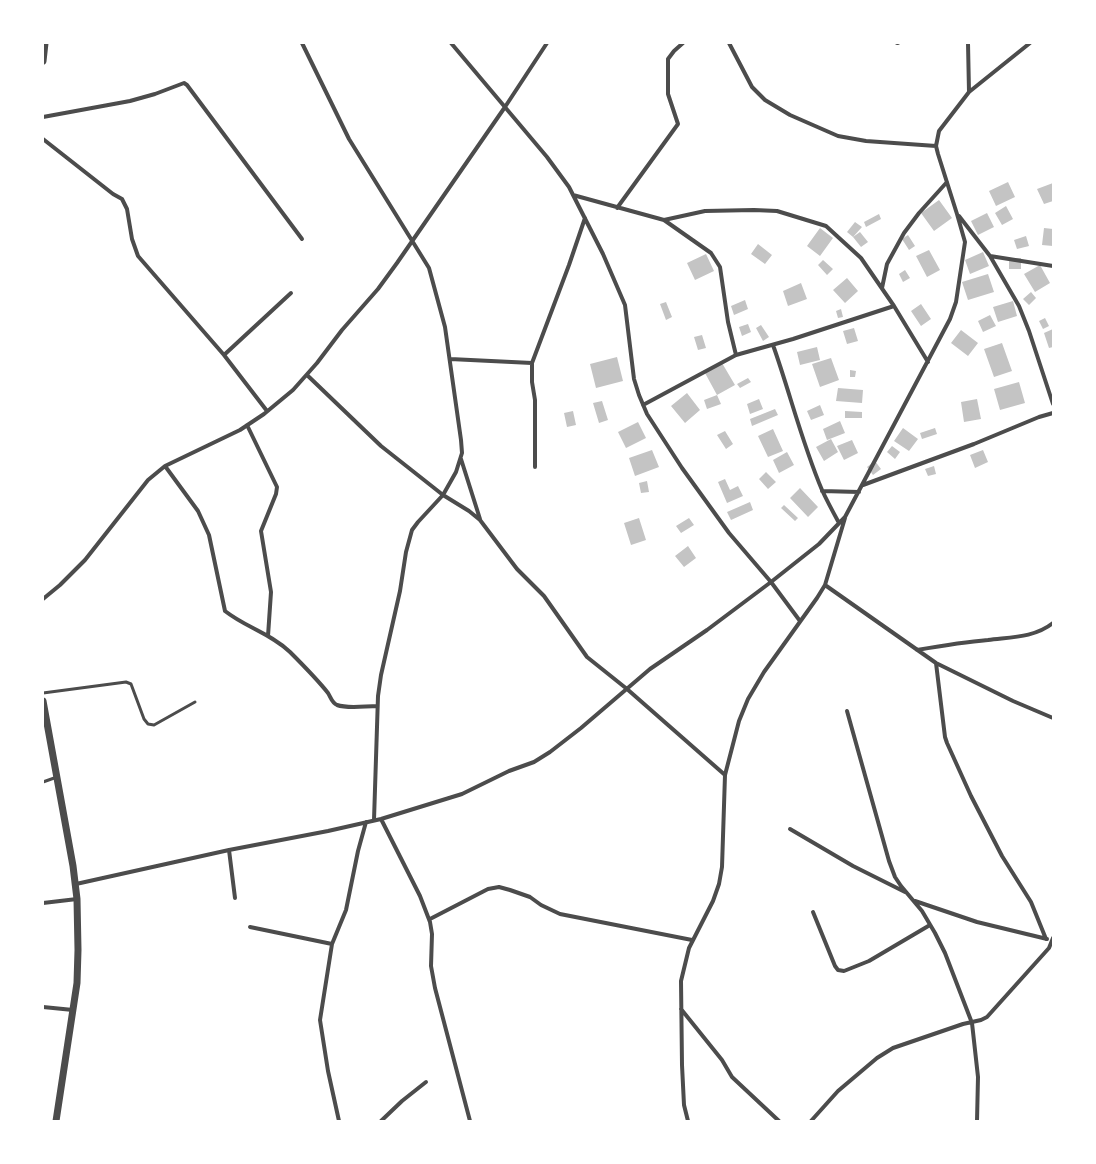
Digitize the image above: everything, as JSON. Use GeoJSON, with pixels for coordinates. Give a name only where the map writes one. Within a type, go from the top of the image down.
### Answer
{"type":"FeatureCollection","features":[{"type":"Feature","properties":{"kind":"street"},"geometry":{"type":"LineString","coordinates":[[43,61],[45,43]]}},
{"type":"Feature","properties":{"kind":"street"},"geometry":{"type":"LineString","coordinates":[[302,43],[349,139],[429,268],[445,327],[461,440],[460,459],[456,472],[443,495],[412,530],[406,552],[400,592],[381,675],[377,706],[374,820]]}},
{"type":"Feature","properties":{"kind":"street"},"geometry":{"type":"LineString","coordinates":[[451,43],[547,157],[569,187],[603,254],[624,305],[634,379],[647,414],[682,468],[724,527],[771,582],[800,621]]}},
{"type":"Feature","properties":{"kind":"street"},"geometry":{"type":"LineString","coordinates":[[43,598],[60,585],[85,560],[148,480],[165,466],[247,426],[293,390],[318,363],[342,330],[378,289],[412,242],[547,43]]}},
{"type":"Feature","properties":{"kind":"street"},"geometry":{"type":"LineString","coordinates":[[617,208],[666,139],[676,129],[678,124],[668,94],[668,59],[683,43]]}},
{"type":"Feature","properties":{"kind":"street"},"geometry":{"type":"LineString","coordinates":[[728,43],[752,87],[765,100],[790,115],[838,136],[866,141],[936,146]]}},
{"type":"Feature","properties":{"kind":"street"},"geometry":{"type":"LineString","coordinates":[[968,43],[969,92]]}},
{"type":"Feature","properties":{"kind":"street"},"geometry":{"type":"LineString","coordinates":[[688,1121],[684,1105],[682,1065],[681,981],[692,940],[702,924],[719,884],[722,867],[725,775],[739,722],[748,699],[764,672],[825,585],[845,517],[950,320],[956,302],[965,242],[936,146],[939,131],[969,92],[1030,43]]}},
{"type":"Feature","properties":{"kind":"street"},"geometry":{"type":"LineString","coordinates":[[43,117],[130,101],[155,94],[184,83],[187,84],[302,239]]}},
{"type":"Feature","properties":{"kind":"street"},"geometry":{"type":"LineString","coordinates":[[43,139],[122,200],[127,209],[132,239],[138,256],[224,355],[267,411]]}},
{"type":"Feature","properties":{"kind":"street"},"geometry":{"type":"LineString","coordinates":[[882,288],[887,264],[904,233],[919,212],[947,182]]}},
{"type":"Feature","properties":{"kind":"street"},"geometry":{"type":"LineString","coordinates":[[573,195],[664,220],[711,253],[720,267],[728,322],[736,355]]}},
{"type":"Feature","properties":{"kind":"street"},"geometry":{"type":"LineString","coordinates":[[664,220],[705,211],[754,210],[777,211],[826,226],[861,258],[894,306],[928,362]]}},
{"type":"Feature","properties":{"kind":"street"},"geometry":{"type":"LineString","coordinates":[[957,214],[990,256],[1019,306],[1029,331],[1053,404]]}},
{"type":"Feature","properties":{"kind":"street"},"geometry":{"type":"LineString","coordinates":[[535,467],[535,400],[532,382],[532,363],[585,218]]}},
{"type":"Feature","properties":{"kind":"street"},"geometry":{"type":"LineString","coordinates":[[990,256],[1053,266]]}},
{"type":"Feature","properties":{"kind":"street"},"geometry":{"type":"LineString","coordinates":[[224,355],[291,293]]}},
{"type":"Feature","properties":{"kind":"street"},"geometry":{"type":"LineString","coordinates":[[643,405],[736,355],[773,345],[894,306]]}},
{"type":"Feature","properties":{"kind":"street"},"geometry":{"type":"LineString","coordinates":[[773,345],[807,451],[822,491],[839,523]]}},
{"type":"Feature","properties":{"kind":"street"},"geometry":{"type":"LineString","coordinates":[[450,359],[532,363]]}},
{"type":"Feature","properties":{"kind":"street"},"geometry":{"type":"LineString","coordinates":[[307,375],[361,428],[382,446],[443,495],[469,510],[480,520],[517,569],[544,596],[587,657],[627,689],[725,775]]}},
{"type":"Feature","properties":{"kind":"street"},"geometry":{"type":"LineString","coordinates":[[863,485],[974,444],[1039,417],[1053,413]]}},
{"type":"Feature","properties":{"kind":"street"},"geometry":{"type":"LineString","coordinates":[[247,426],[277,487],[276,494],[261,531],[271,592],[268,636]]}},
{"type":"Feature","properties":{"kind":"street"},"geometry":{"type":"LineString","coordinates":[[460,459],[480,520]]}},
{"type":"Feature","properties":{"kind":"street"},"geometry":{"type":"LineString","coordinates":[[165,466],[198,511],[209,535],[225,612],[268,636],[289,652],[328,694],[333,702],[344,706],[377,706]]}},
{"type":"Feature","properties":{"kind":"street"},"geometry":{"type":"LineString","coordinates":[[822,491],[859,492]]}},
{"type":"Feature","properties":{"kind":"street"},"geometry":{"type":"LineString","coordinates":[[76,884],[228,850],[328,831],[374,820],[462,794],[509,771],[534,762],[556,748],[650,669],[707,630],[771,582],[819,544],[845,517]]}},
{"type":"Feature","properties":{"kind":"street"},"geometry":{"type":"LineString","coordinates":[[825,585],[936,663],[1013,701],[1053,718]]}},
{"type":"Feature","properties":{"kind":"street"},"geometry":{"type":"LineString","coordinates":[[917,650],[1023,636],[1047,628],[1053,623]]}},
{"type":"Feature","properties":{"kind":"street"},"geometry":{"type":"LineString","coordinates":[[936,663],[947,743],[971,796],[1002,856],[1031,902],[1046,939]]}},
{"type":"Feature","properties":{"kind":"street"},"geometry":{"type":"LineString","coordinates":[[43,701],[76,884],[78,950],[77,982],[56,1121]]}},
{"type":"Feature","properties":{"kind":"street"},"geometry":{"type":"LineString","coordinates":[[846,711],[888,861],[895,876],[930,925],[945,954],[972,1023],[978,1077],[977,1121]]}},
{"type":"Feature","properties":{"kind":"street"},"geometry":{"type":"LineString","coordinates":[[381,818],[430,919],[432,934],[431,966],[435,988],[470,1121]]}},
{"type":"Feature","properties":{"kind":"street"},"geometry":{"type":"LineString","coordinates":[[339,1121],[327,1064],[320,1020],[332,944],[346,910],[358,851],[366,822]]}},
{"type":"Feature","properties":{"kind":"street"},"geometry":{"type":"LineString","coordinates":[[790,829],[853,866],[907,893]]}},
{"type":"Feature","properties":{"kind":"street"},"geometry":{"type":"LineString","coordinates":[[228,850],[235,898]]}},
{"type":"Feature","properties":{"kind":"street"},"geometry":{"type":"LineString","coordinates":[[430,919],[488,889],[499,887],[530,897],[541,905],[560,914],[692,940]]}},
{"type":"Feature","properties":{"kind":"street"},"geometry":{"type":"LineString","coordinates":[[43,903],[76,899]]}},
{"type":"Feature","properties":{"kind":"street"},"geometry":{"type":"LineString","coordinates":[[811,1121],[838,1091],[877,1058],[893,1048],[987,1017],[1049,948],[1053,940],[977,922],[914,901]]}},
{"type":"Feature","properties":{"kind":"street"},"geometry":{"type":"LineString","coordinates":[[813,912],[835,966],[838,970],[844,971],[870,961],[930,925]]}},
{"type":"Feature","properties":{"kind":"street"},"geometry":{"type":"LineString","coordinates":[[250,927],[332,944]]}},
{"type":"Feature","properties":{"kind":"street"},"geometry":{"type":"LineString","coordinates":[[43,1006],[73,1010]]}},
{"type":"Feature","properties":{"kind":"street"},"geometry":{"type":"LineString","coordinates":[[682,1009],[722,1060],[732,1077],[779,1121]]}},
{"type":"Feature","properties":{"kind":"street"},"geometry":{"type":"LineString","coordinates":[[380,1121],[426,1082]]}},
{"type":"Feature","properties":{"kind":"lane"},"geometry":{"type":"LineString","coordinates":[[43,693],[126,682],[131,684],[144,719],[148,724],[154,725],[195,702]]}},
{"type":"Feature","properties":{"kind":"lane"},"geometry":{"type":"LineString","coordinates":[[43,782],[57,777]]}},
{"type":"Feature","properties":{"kind":"building"},"geometry":{"type":"Polygon","coordinates":[[[1008,182],[1015,197],[996,206],[989,191],[1008,182]]]}},
{"type":"Feature","properties":{"kind":"building"},"geometry":{"type":"Polygon","coordinates":[[[1053,183],[1053,201],[1044,204],[1037,189],[1053,183]]]}},
{"type":"Feature","properties":{"kind":"building"},"geometry":{"type":"Polygon","coordinates":[[[939,200],[952,218],[934,231],[921,213],[939,200]]]}},
{"type":"Feature","properties":{"kind":"building"},"geometry":{"type":"Polygon","coordinates":[[[1006,206],[1013,219],[1002,225],[995,213],[1006,206]]]}},
{"type":"Feature","properties":{"kind":"building"},"geometry":{"type":"Polygon","coordinates":[[[987,213],[994,227],[978,235],[971,221],[987,213]]]}},
{"type":"Feature","properties":{"kind":"building"},"geometry":{"type":"Polygon","coordinates":[[[879,214],[881,219],[866,227],[864,222],[879,214]]]}},
{"type":"Feature","properties":{"kind":"building"},"geometry":{"type":"Polygon","coordinates":[[[855,222],[862,227],[853,237],[847,232],[855,222]]]}},
{"type":"Feature","properties":{"kind":"building"},"geometry":{"type":"Polygon","coordinates":[[[820,228],[833,238],[820,256],[807,246],[820,228]]]}},
{"type":"Feature","properties":{"kind":"building"},"geometry":{"type":"Polygon","coordinates":[[[1044,228],[1053,229],[1053,246],[1042,245],[1044,228]]]}},
{"type":"Feature","properties":{"kind":"building"},"geometry":{"type":"Polygon","coordinates":[[[860,232],[868,242],[861,247],[853,237],[860,232]]]}},
{"type":"Feature","properties":{"kind":"building"},"geometry":{"type":"Polygon","coordinates":[[[908,235],[915,246],[909,250],[902,239],[908,235]]]}},
{"type":"Feature","properties":{"kind":"building"},"geometry":{"type":"Polygon","coordinates":[[[1026,236],[1029,246],[1017,249],[1014,240],[1026,236]]]}},
{"type":"Feature","properties":{"kind":"building"},"geometry":{"type":"Polygon","coordinates":[[[758,244],[772,255],[765,264],[751,254],[758,244]]]}},
{"type":"Feature","properties":{"kind":"building"},"geometry":{"type":"Polygon","coordinates":[[[929,250],[940,270],[927,277],[916,256],[929,250]]]}},
{"type":"Feature","properties":{"kind":"building"},"geometry":{"type":"Polygon","coordinates":[[[983,252],[989,266],[970,274],[965,260],[983,252]]]}},
{"type":"Feature","properties":{"kind":"building"},"geometry":{"type":"Polygon","coordinates":[[[706,254],[714,271],[695,280],[687,263],[706,254]]]}},
{"type":"Feature","properties":{"kind":"building"},"geometry":{"type":"Polygon","coordinates":[[[1009,258],[1021,258],[1021,269],[1009,269],[1009,258]]]}},
{"type":"Feature","properties":{"kind":"building"},"geometry":{"type":"Polygon","coordinates":[[[823,260],[833,269],[827,275],[818,265],[823,260]]]}},
{"type":"Feature","properties":{"kind":"building"},"geometry":{"type":"Polygon","coordinates":[[[1040,265],[1050,283],[1035,292],[1024,274],[1040,265]]]}},
{"type":"Feature","properties":{"kind":"building"},"geometry":{"type":"Polygon","coordinates":[[[905,270],[910,278],[903,282],[899,274],[905,270]]]}},
{"type":"Feature","properties":{"kind":"building"},"geometry":{"type":"Polygon","coordinates":[[[988,274],[994,292],[968,300],[962,282],[988,274]]]}},
{"type":"Feature","properties":{"kind":"building"},"geometry":{"type":"Polygon","coordinates":[[[847,278],[858,291],[845,303],[833,290],[847,278]]]}},
{"type":"Feature","properties":{"kind":"building"},"geometry":{"type":"Polygon","coordinates":[[[801,283],[807,299],[788,306],[783,291],[801,283]]]}},
{"type":"Feature","properties":{"kind":"building"},"geometry":{"type":"Polygon","coordinates":[[[1031,292],[1036,298],[1029,305],[1023,299],[1031,292]]]}},
{"type":"Feature","properties":{"kind":"building"},"geometry":{"type":"Polygon","coordinates":[[[745,300],[748,309],[734,315],[731,306],[745,300]]]}},
{"type":"Feature","properties":{"kind":"building"},"geometry":{"type":"Polygon","coordinates":[[[1013,301],[1017,316],[998,322],[993,307],[1013,301]]]}},
{"type":"Feature","properties":{"kind":"building"},"geometry":{"type":"Polygon","coordinates":[[[666,302],[672,317],[666,320],[660,304],[666,302]]]}},
{"type":"Feature","properties":{"kind":"building"},"geometry":{"type":"Polygon","coordinates":[[[921,304],[931,319],[921,326],[911,311],[921,304]]]}},
{"type":"Feature","properties":{"kind":"building"},"geometry":{"type":"Polygon","coordinates":[[[841,309],[843,317],[838,318],[836,311],[841,309]]]}},
{"type":"Feature","properties":{"kind":"building"},"geometry":{"type":"Polygon","coordinates":[[[990,315],[996,326],[983,332],[978,321],[990,315]]]}},
{"type":"Feature","properties":{"kind":"building"},"geometry":{"type":"Polygon","coordinates":[[[1045,318],[1049,326],[1043,329],[1039,321],[1045,318]]]}},
{"type":"Feature","properties":{"kind":"building"},"geometry":{"type":"Polygon","coordinates":[[[748,324],[751,332],[742,336],[739,327],[748,324]]]}},
{"type":"Feature","properties":{"kind":"building"},"geometry":{"type":"Polygon","coordinates":[[[761,325],[769,337],[763,341],[756,328],[761,325]]]}},
{"type":"Feature","properties":{"kind":"building"},"geometry":{"type":"Polygon","coordinates":[[[854,328],[858,341],[847,344],[843,331],[854,328]]]}},
{"type":"Feature","properties":{"kind":"building"},"geometry":{"type":"Polygon","coordinates":[[[1053,329],[1053,347],[1049,348],[1044,333],[1053,329]]]}},
{"type":"Feature","properties":{"kind":"building"},"geometry":{"type":"Polygon","coordinates":[[[961,330],[978,343],[968,356],[951,343],[961,330]]]}},
{"type":"Feature","properties":{"kind":"building"},"geometry":{"type":"Polygon","coordinates":[[[702,335],[706,348],[698,350],[694,337],[702,335]]]}},
{"type":"Feature","properties":{"kind":"building"},"geometry":{"type":"Polygon","coordinates":[[[1002,343],[1012,371],[994,377],[984,349],[1002,343]]]}},
{"type":"Feature","properties":{"kind":"building"},"geometry":{"type":"Polygon","coordinates":[[[817,347],[820,360],[800,365],[797,352],[817,347]]]}},
{"type":"Feature","properties":{"kind":"building"},"geometry":{"type":"Polygon","coordinates":[[[617,357],[623,381],[596,388],[590,364],[617,357]]]}},
{"type":"Feature","properties":{"kind":"building"},"geometry":{"type":"Polygon","coordinates":[[[831,358],[839,380],[820,387],[812,364],[831,358]]]}},
{"type":"Feature","properties":{"kind":"building"},"geometry":{"type":"Polygon","coordinates":[[[722,363],[735,385],[717,395],[705,373],[722,363]]]}},
{"type":"Feature","properties":{"kind":"building"},"geometry":{"type":"Polygon","coordinates":[[[850,370],[856,371],[855,377],[850,377],[850,370]]]}},
{"type":"Feature","properties":{"kind":"building"},"geometry":{"type":"Polygon","coordinates":[[[748,378],[751,382],[740,388],[737,384],[748,378]]]}},
{"type":"Feature","properties":{"kind":"building"},"geometry":{"type":"Polygon","coordinates":[[[1019,382],[1025,403],[1000,410],[994,389],[1019,382]]]}},
{"type":"Feature","properties":{"kind":"building"},"geometry":{"type":"Polygon","coordinates":[[[838,388],[863,390],[862,403],[836,401],[838,388]]]}},
{"type":"Feature","properties":{"kind":"building"},"geometry":{"type":"Polygon","coordinates":[[[687,393],[700,410],[685,423],[671,406],[687,393]]]}},
{"type":"Feature","properties":{"kind":"building"},"geometry":{"type":"Polygon","coordinates":[[[717,395],[721,404],[707,409],[704,400],[717,395]]]}},
{"type":"Feature","properties":{"kind":"building"},"geometry":{"type":"Polygon","coordinates":[[[759,399],[763,409],[750,414],[747,404],[759,399]]]}},
{"type":"Feature","properties":{"kind":"building"},"geometry":{"type":"Polygon","coordinates":[[[977,399],[981,419],[964,422],[961,402],[977,399]]]}},
{"type":"Feature","properties":{"kind":"building"},"geometry":{"type":"Polygon","coordinates":[[[602,401],[608,420],[599,423],[593,403],[602,401]]]}},
{"type":"Feature","properties":{"kind":"building"},"geometry":{"type":"Polygon","coordinates":[[[820,405],[824,415],[811,420],[807,411],[820,405]]]}},
{"type":"Feature","properties":{"kind":"building"},"geometry":{"type":"Polygon","coordinates":[[[775,409],[778,415],[752,426],[750,419],[775,409]]]}},
{"type":"Feature","properties":{"kind":"building"},"geometry":{"type":"Polygon","coordinates":[[[573,411],[576,425],[567,427],[564,413],[573,411]]]}},
{"type":"Feature","properties":{"kind":"building"},"geometry":{"type":"Polygon","coordinates":[[[845,411],[862,412],[862,418],[845,418],[845,411]]]}},
{"type":"Feature","properties":{"kind":"building"},"geometry":{"type":"Polygon","coordinates":[[[840,421],[845,433],[827,440],[823,429],[840,421]]]}},
{"type":"Feature","properties":{"kind":"building"},"geometry":{"type":"Polygon","coordinates":[[[638,422],[646,438],[626,448],[618,432],[638,422]]]}},
{"type":"Feature","properties":{"kind":"building"},"geometry":{"type":"Polygon","coordinates":[[[903,428],[918,439],[909,451],[894,441],[903,428]]]}},
{"type":"Feature","properties":{"kind":"building"},"geometry":{"type":"Polygon","coordinates":[[[935,428],[937,434],[922,439],[920,433],[935,428]]]}},
{"type":"Feature","properties":{"kind":"building"},"geometry":{"type":"Polygon","coordinates":[[[773,429],[783,451],[768,457],[758,436],[773,429]]]}},
{"type":"Feature","properties":{"kind":"building"},"geometry":{"type":"Polygon","coordinates":[[[725,431],[733,444],[726,449],[717,435],[725,431]]]}},
{"type":"Feature","properties":{"kind":"building"},"geometry":{"type":"Polygon","coordinates":[[[831,439],[838,452],[824,461],[816,447],[831,439]]]}},
{"type":"Feature","properties":{"kind":"building"},"geometry":{"type":"Polygon","coordinates":[[[852,440],[858,453],[844,460],[837,446],[852,440]]]}},
{"type":"Feature","properties":{"kind":"building"},"geometry":{"type":"Polygon","coordinates":[[[892,446],[900,452],[895,459],[887,452],[892,446]]]}},
{"type":"Feature","properties":{"kind":"building"},"geometry":{"type":"Polygon","coordinates":[[[652,450],[659,467],[635,476],[629,458],[652,450]]]}},
{"type":"Feature","properties":{"kind":"building"},"geometry":{"type":"Polygon","coordinates":[[[983,450],[988,462],[975,468],[970,455],[983,450]]]}},
{"type":"Feature","properties":{"kind":"building"},"geometry":{"type":"Polygon","coordinates":[[[787,452],[794,465],[779,473],[773,460],[787,452]]]}},
{"type":"Feature","properties":{"kind":"building"},"geometry":{"type":"Polygon","coordinates":[[[875,461],[881,469],[873,475],[867,467],[875,461]]]}},
{"type":"Feature","properties":{"kind":"building"},"geometry":{"type":"Polygon","coordinates":[[[934,466],[936,474],[928,476],[925,469],[934,466]]]}},
{"type":"Feature","properties":{"kind":"building"},"geometry":{"type":"Polygon","coordinates":[[[766,472],[776,482],[768,489],[759,479],[766,472]]]}},
{"type":"Feature","properties":{"kind":"building"},"geometry":{"type":"Polygon","coordinates":[[[725,479],[730,490],[738,486],[743,496],[727,503],[718,482],[725,479]]]}},
{"type":"Feature","properties":{"kind":"building"},"geometry":{"type":"Polygon","coordinates":[[[647,481],[649,492],[641,493],[639,483],[647,481]]]}},
{"type":"Feature","properties":{"kind":"building"},"geometry":{"type":"Polygon","coordinates":[[[800,488],[818,507],[808,517],[790,498],[800,488]]]}},
{"type":"Feature","properties":{"kind":"building"},"geometry":{"type":"Polygon","coordinates":[[[750,502],[753,510],[731,520],[727,512],[750,502]]]}},
{"type":"Feature","properties":{"kind":"building"},"geometry":{"type":"Polygon","coordinates":[[[784,505],[798,518],[795,521],[781,508],[784,505]]]}},
{"type":"Feature","properties":{"kind":"building"},"geometry":{"type":"Polygon","coordinates":[[[639,518],[646,540],[631,545],[624,523],[639,518]]]}},
{"type":"Feature","properties":{"kind":"building"},"geometry":{"type":"Polygon","coordinates":[[[689,518],[694,525],[681,533],[676,526],[689,518]]]}},
{"type":"Feature","properties":{"kind":"building"},"geometry":{"type":"Polygon","coordinates":[[[688,546],[696,558],[684,567],[675,556],[688,546]]]}}]}
